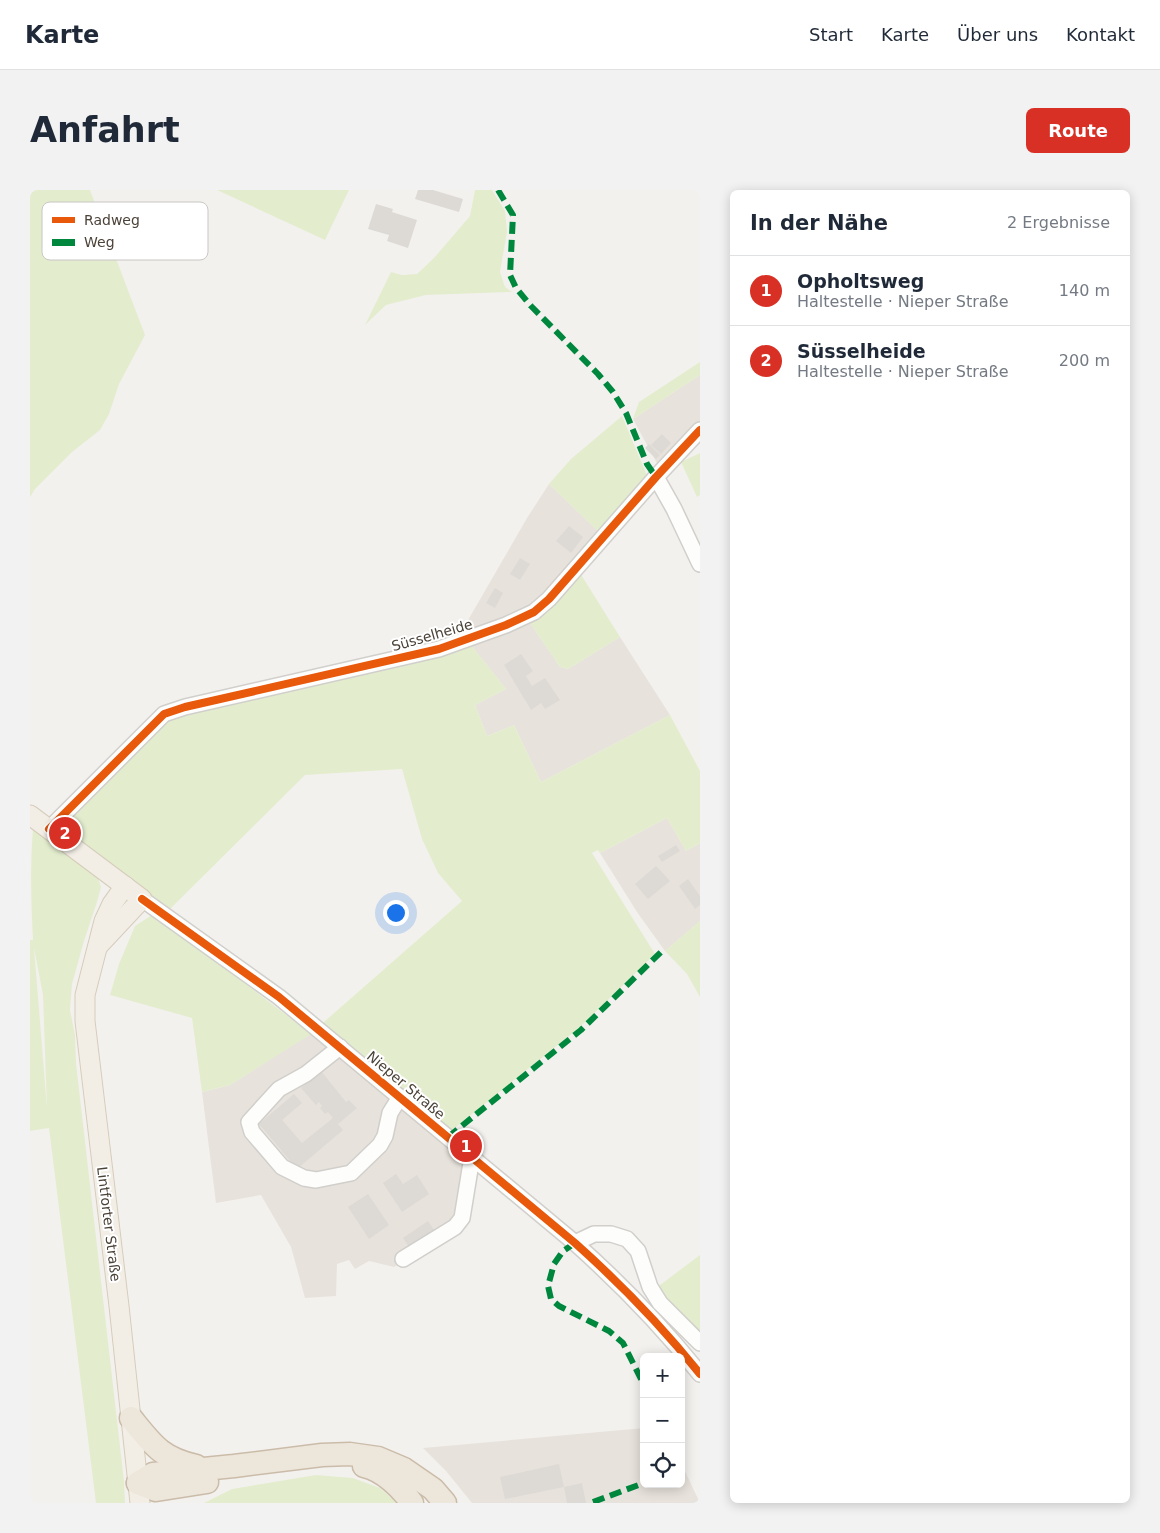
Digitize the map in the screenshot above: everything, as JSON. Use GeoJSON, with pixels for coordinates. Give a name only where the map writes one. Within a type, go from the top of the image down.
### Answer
{"type":"FeatureCollection","features":[{"type":"Feature","properties":{"kind":"highway"},"geometry":{"type":"LineString","coordinates":[[131,1418],[156,1448],[204,1476],[322,1462],[348,1463],[370,1468],[389,1479],[404,1492],[412,1503]]}},
{"type":"Feature","properties":{"kind":"highway"},"geometry":{"type":"LineString","coordinates":[[139,1493],[204,1476],[322,1454],[350,1454],[378,1458],[404,1469],[433,1489],[445,1503]]}},
{"type":"Feature","properties":{"kind":"highway"},"geometry":{"type":"LineString","coordinates":[[180,1503],[204,1476]]}},
{"type":"Feature","properties":{"kind":"main road","name":"Nieper Straße"},"geometry":{"type":"LineString","coordinates":[[36,821],[142,899]]}},
{"type":"Feature","properties":{"kind":"main road","name":"Lintforter Straße"},"geometry":{"type":"LineString","coordinates":[[124,886],[104,920],[85,995],[85,1021],[139,1493]]}},
{"type":"Feature","properties":{"kind":"main road","name":"Lintforter Straße"},"geometry":{"type":"LineString","coordinates":[[97,947],[142,899]]}},
{"type":"Feature","properties":{"kind":"street","name":"Süsselheide"},"geometry":{"type":"LineString","coordinates":[[36,821],[164,714],[185,707],[439,649],[506,625],[534,612],[549,600],[656,477],[700,430]]}},
{"type":"Feature","properties":{"kind":"street"},"geometry":{"type":"LineString","coordinates":[[656,477],[674,509],[700,564]]}},
{"type":"Feature","properties":{"kind":"street","name":"Nieper Straße"},"geometry":{"type":"LineString","coordinates":[[142,899],[278,997],[575,1243],[645,1309],[675,1342],[700,1374]]}},
{"type":"Feature","properties":{"kind":"street"},"geometry":{"type":"LineString","coordinates":[[340,1047],[306,1074],[279,1089],[249,1122],[252,1132],[282,1167],[304,1178],[316,1180],[351,1173],[380,1145],[385,1136],[390,1113],[400,1097]]}},
{"type":"Feature","properties":{"kind":"street"},"geometry":{"type":"LineString","coordinates":[[403,1259],[455,1227],[462,1218],[472,1157]]}},
{"type":"Feature","properties":{"kind":"street"},"geometry":{"type":"LineString","coordinates":[[575,1243],[594,1234],[611,1234],[627,1239],[638,1251],[650,1287],[660,1303],[700,1344]]}},
{"type":"Feature","properties":{"kind":"shaded area"},"geometry":{"type":"Polygon","coordinates":[[[700,375],[700,422],[659,467],[633,419],[700,375]]]}},
{"type":"Feature","properties":{"kind":"shaded area"},"geometry":{"type":"Polygon","coordinates":[[[549,484],[601,534],[570,571],[525,611],[460,634],[527,518],[549,484]]]}},
{"type":"Feature","properties":{"kind":"shaded area"},"geometry":{"type":"Polygon","coordinates":[[[528,620],[560,667],[568,669],[620,637],[670,715],[541,782],[514,725],[487,736],[475,705],[506,689],[470,644],[528,620]]]}},
{"type":"Feature","properties":{"kind":"shaded area"},"geometry":{"type":"Polygon","coordinates":[[[667,818],[686,851],[700,843],[700,921],[665,951],[637,912],[600,853],[667,818]]]}},
{"type":"Feature","properties":{"kind":"shaded area"},"geometry":{"type":"Polygon","coordinates":[[[315,1031],[486,1161],[474,1183],[462,1227],[394,1267],[369,1261],[355,1269],[349,1260],[337,1264],[336,1296],[305,1298],[291,1247],[261,1195],[216,1203],[202,1092],[230,1085],[315,1031]]]}},
{"type":"Feature","properties":{"kind":"shaded area"},"geometry":{"type":"Polygon","coordinates":[[[640,1428],[640,1488],[685,1488],[685,1471],[700,1503],[472,1503],[446,1471],[423,1448],[640,1428]]]}},
{"type":"Feature","properties":{"kind":"green space"},"geometry":{"type":"Polygon","coordinates":[[[30,190],[90,190],[95,202],[42,202],[42,260],[117,260],[145,335],[119,384],[109,414],[100,430],[72,452],[35,489],[30,497],[30,190]]]}},
{"type":"Feature","properties":{"kind":"green space"},"geometry":{"type":"Polygon","coordinates":[[[217,190],[349,190],[325,240],[217,190]]]}},
{"type":"Feature","properties":{"kind":"green space"},"geometry":{"type":"Polygon","coordinates":[[[475,190],[492,190],[505,211],[507,232],[500,272],[505,287],[512,292],[426,295],[386,305],[365,325],[391,272],[402,275],[417,274],[434,258],[470,216],[475,190]]]}},
{"type":"Feature","properties":{"kind":"green space"},"geometry":{"type":"Polygon","coordinates":[[[700,362],[700,375],[633,419],[639,402],[700,362]]]}},
{"type":"Feature","properties":{"kind":"green space"},"geometry":{"type":"Polygon","coordinates":[[[622,416],[648,478],[601,534],[549,484],[571,459],[622,416]]]}},
{"type":"Feature","properties":{"kind":"green space"},"geometry":{"type":"Polygon","coordinates":[[[700,453],[700,495],[697,497],[681,462],[700,453]]]}},
{"type":"Feature","properties":{"kind":"green space"},"geometry":{"type":"Polygon","coordinates":[[[580,573],[620,637],[568,669],[560,667],[528,620],[580,573]]]}},
{"type":"Feature","properties":{"kind":"green space"},"geometry":{"type":"Polygon","coordinates":[[[470,644],[506,689],[475,705],[487,736],[514,725],[541,782],[670,715],[700,771],[700,843],[686,851],[667,818],[600,853],[598,850],[592,853],[655,954],[580,1027],[451,1131],[317,1028],[462,901],[438,873],[422,839],[402,769],[305,775],[168,911],[60,828],[161,722],[185,712],[290,691],[444,653],[470,644]]]}},
{"type":"Feature","properties":{"kind":"green space"},"geometry":{"type":"Polygon","coordinates":[[[33,829],[97,875],[101,887],[72,984],[70,1010],[75,1035],[76,1063],[125,1503],[96,1503],[49,1128],[30,1131],[30,940],[33,940],[31,884],[33,829]],[[34,948],[47,1107],[43,995],[34,948]]]}},
{"type":"Feature","properties":{"kind":"green space"},"geometry":{"type":"Polygon","coordinates":[[[152,915],[311,1034],[230,1085],[202,1092],[192,1018],[110,995],[119,964],[135,926],[152,915]]]}},
{"type":"Feature","properties":{"kind":"green space"},"geometry":{"type":"Polygon","coordinates":[[[700,921],[700,997],[687,974],[665,951],[700,921]]]}},
{"type":"Feature","properties":{"kind":"green space"},"geometry":{"type":"Polygon","coordinates":[[[700,1255],[700,1337],[656,1288],[700,1255]]]}},
{"type":"Feature","properties":{"kind":"green space"},"geometry":{"type":"Polygon","coordinates":[[[316,1475],[353,1478],[380,1488],[397,1503],[204,1503],[232,1489],[316,1475]]]}},
{"type":"Feature","properties":{"kind":"building"},"geometry":{"type":"Polygon","coordinates":[[[418,190],[433,190],[463,199],[459,212],[415,199],[418,190]]]}},
{"type":"Feature","properties":{"kind":"building"},"geometry":{"type":"Polygon","coordinates":[[[376,204],[393,209],[392,212],[417,220],[408,248],[387,241],[389,235],[368,229],[376,204]]]}},
{"type":"Feature","properties":{"kind":"building"},"geometry":{"type":"Polygon","coordinates":[[[662,434],[671,443],[661,454],[651,445],[662,434]]]}},
{"type":"Feature","properties":{"kind":"building"},"geometry":{"type":"Polygon","coordinates":[[[649,444],[660,455],[656,459],[645,448],[649,444]]]}},
{"type":"Feature","properties":{"kind":"building"},"geometry":{"type":"Polygon","coordinates":[[[569,526],[583,537],[571,553],[556,541],[569,526]]]}},
{"type":"Feature","properties":{"kind":"building"},"geometry":{"type":"Polygon","coordinates":[[[520,558],[530,564],[520,580],[510,574],[520,558]]]}},
{"type":"Feature","properties":{"kind":"building"},"geometry":{"type":"Polygon","coordinates":[[[495,588],[503,593],[495,608],[486,603],[495,588]]]}},
{"type":"Feature","properties":{"kind":"building"},"geometry":{"type":"Polygon","coordinates":[[[521,654],[533,671],[526,676],[532,686],[545,678],[560,700],[545,709],[541,703],[531,710],[504,665],[521,654]]]}},
{"type":"Feature","properties":{"kind":"building"},"geometry":{"type":"Polygon","coordinates":[[[676,845],[680,851],[662,862],[658,856],[676,845]]]}},
{"type":"Feature","properties":{"kind":"building"},"geometry":{"type":"Polygon","coordinates":[[[656,866],[670,881],[648,899],[635,884],[656,866]]]}},
{"type":"Feature","properties":{"kind":"building"},"geometry":{"type":"Polygon","coordinates":[[[688,879],[700,896],[700,905],[695,909],[679,886],[688,879]]]}},
{"type":"Feature","properties":{"kind":"building"},"geometry":{"type":"Polygon","coordinates":[[[321,1071],[346,1102],[349,1100],[357,1108],[338,1124],[343,1130],[297,1169],[259,1124],[294,1094],[302,1103],[282,1120],[302,1143],[333,1118],[328,1112],[325,1114],[320,1108],[322,1106],[319,1102],[316,1105],[301,1088],[321,1071]]]}},
{"type":"Feature","properties":{"kind":"building"},"geometry":{"type":"Polygon","coordinates":[[[396,1174],[403,1184],[417,1175],[429,1194],[402,1212],[383,1183],[396,1174]]]}},
{"type":"Feature","properties":{"kind":"building"},"geometry":{"type":"Polygon","coordinates":[[[368,1194],[389,1225],[369,1239],[348,1207],[368,1194]]]}},
{"type":"Feature","properties":{"kind":"building"},"geometry":{"type":"Polygon","coordinates":[[[428,1221],[434,1230],[409,1247],[403,1238],[428,1221]]]}},
{"type":"Feature","properties":{"kind":"building"},"geometry":{"type":"Polygon","coordinates":[[[559,1464],[564,1487],[505,1499],[500,1477],[559,1464]]]}},
{"type":"Feature","properties":{"kind":"building"},"geometry":{"type":"Polygon","coordinates":[[[582,1483],[586,1503],[567,1503],[564,1487],[582,1483]]]}},
{"type":"Feature","properties":{"kind":"marked path"},"geometry":{"type":"LineString","coordinates":[[498,190],[513,215],[510,275],[516,288],[613,392],[626,413],[647,464],[656,477]]}},
{"type":"Feature","properties":{"kind":"marked path"},"geometry":{"type":"LineString","coordinates":[[448,1137],[581,1030],[662,951]]}},
{"type":"Feature","properties":{"kind":"marked path"},"geometry":{"type":"LineString","coordinates":[[575,1243],[563,1251],[554,1264],[548,1286],[551,1299],[559,1306],[609,1331],[623,1343],[640,1377]]}},
{"type":"Feature","properties":{"kind":"marked path"},"geometry":{"type":"LineString","coordinates":[[593,1502],[640,1484]]}},
{"type":"Feature","properties":{"kind":"cycle path"},"geometry":{"type":"LineString","coordinates":[[49,829],[164,714],[185,707],[439,649],[506,625],[534,612],[549,599],[700,430]]}},
{"type":"Feature","properties":{"kind":"cycle path"},"geometry":{"type":"LineString","coordinates":[[142,899],[279,997],[575,1243],[640,1306],[700,1374]]}},
{"type":"Feature","properties":{"kind":"place","name":"Süsselheide"},"geometry":{"type":"Point","coordinates":[65,833]}},
{"type":"Feature","properties":{"kind":"place","name":"Opholtsweg"},"geometry":{"type":"Point","coordinates":[466,1146]}}]}
